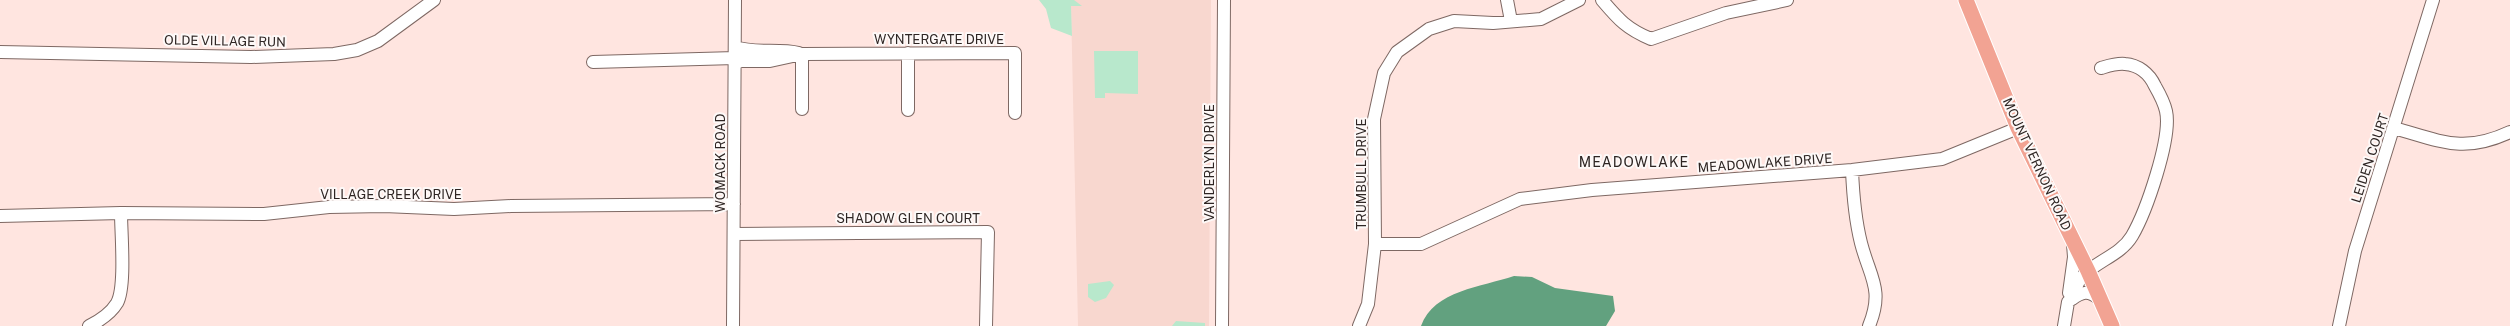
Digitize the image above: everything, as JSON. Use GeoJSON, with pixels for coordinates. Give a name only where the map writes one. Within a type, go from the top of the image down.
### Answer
{"type":"FeatureCollection","features":[{"type":"Feature","properties":{"kind":"main road","name":"MOUNT VERNON ROAD"},"geometry":{"type":"LineString","coordinates":[[1966,0],[2018,128],[2088,271],[2098,298],[2112,326]]}},
{"type":"Feature","properties":{"kind":"street","name":"OLDE VILLAGE RUN"},"geometry":{"type":"LineString","coordinates":[[0,52],[251,57],[334,54],[357,50],[378,41],[434,0]]}},
{"type":"Feature","properties":{"kind":"street","name":"WOMACK ROAD"},"geometry":{"type":"LineString","coordinates":[[733,326],[735,234],[735,0]]}},
{"type":"Feature","properties":{"kind":"street","name":"VANDERLYN DRIVE"},"geometry":{"type":"LineString","coordinates":[[1222,326],[1224,0]]}},
{"type":"Feature","properties":{"kind":"street"},"geometry":{"type":"LineString","coordinates":[[1507,0],[1511,21]]}},
{"type":"Feature","properties":{"kind":"street","name":"TRUMBULL DRIVE"},"geometry":{"type":"LineString","coordinates":[[1359,326],[1368,304],[1375,244],[1374,119],[1384,73],[1398,52],[1429,29],[1454,21],[1493,23],[1541,19],[1580,0]]}},
{"type":"Feature","properties":{"kind":"street"},"geometry":{"type":"LineString","coordinates":[[1602,0],[1622,24],[1632,31],[1651,39],[1726,13],[1787,0]]}},
{"type":"Feature","properties":{"kind":"street","name":"LEIDEN COURT"},"geometry":{"type":"LineString","coordinates":[[2339,326],[2355,251],[2433,0]]}},
{"type":"Feature","properties":{"kind":"street"},"geometry":{"type":"LineString","coordinates":[[908,53],[908,110]]}},
{"type":"Feature","properties":{"kind":"street","name":"WYNTERGATE DRIVE"},"geometry":{"type":"LineString","coordinates":[[735,56],[752,55],[770,61],[802,54],[1015,53],[1015,113]]}},
{"type":"Feature","properties":{"kind":"street"},"geometry":{"type":"LineString","coordinates":[[802,54],[802,109]]}},
{"type":"Feature","properties":{"kind":"street","name":"WYNTERGATE DRIVE"},"geometry":{"type":"LineString","coordinates":[[735,56],[740,61],[752,55]]}},
{"type":"Feature","properties":{"kind":"street"},"geometry":{"type":"LineString","coordinates":[[593,62],[735,56]]}},
{"type":"Feature","properties":{"kind":"street"},"geometry":{"type":"LineString","coordinates":[[2070,300],[2080,278],[2121,249],[2131,238],[2143,216],[2159,165],[2167,127],[2166,111],[2159,94],[2153,81],[2142,68],[2124,64],[2100,68]]}},
{"type":"Feature","properties":{"kind":"street","name":"MEADOWLAKE DRIVE"},"geometry":{"type":"LineString","coordinates":[[1375,244],[1421,244],[1483,218],[1520,199],[1592,190],[1852,170],[1942,159],[2018,128]]}},
{"type":"Feature","properties":{"kind":"street"},"geometry":{"type":"LineString","coordinates":[[2394,128],[2455,145],[2482,143],[2510,132]]}},
{"type":"Feature","properties":{"kind":"street"},"geometry":{"type":"LineString","coordinates":[[1852,170],[1853,201],[1861,244],[1877,296],[1868,326]]}},
{"type":"Feature","properties":{"kind":"street","name":"VILLAGE CREEK DRIVE"},"geometry":{"type":"LineString","coordinates":[[0,216],[122,213],[264,214],[329,208],[384,206],[454,209],[510,206],[734,204]]}},
{"type":"Feature","properties":{"kind":"street"},"geometry":{"type":"LineString","coordinates":[[89,326],[110,312],[118,301],[122,285],[122,213]]}},
{"type":"Feature","properties":{"kind":"street","name":"SHADOW GLEN COURT"},"geometry":{"type":"LineString","coordinates":[[735,234],[988,232],[986,326]]}},
{"type":"Feature","properties":{"kind":"street"},"geometry":{"type":"LineString","coordinates":[[2064,326],[2070,300],[2074,257],[2072,238]]}},
{"type":"Feature","properties":{"kind":"street"},"geometry":{"type":"LineString","coordinates":[[2070,300],[2083,292],[2090,293],[2098,298]]}},
{"type":"Feature","properties":{"kind":"shaded area"},"geometry":{"type":"Polygon","coordinates":[[[1039,0],[1074,0],[1082,6],[1071,6],[1072,36],[1051,28],[1046,9],[1039,0]]]}},
{"type":"Feature","properties":{"kind":"shaded area"},"geometry":{"type":"Polygon","coordinates":[[[1073,0],[1211,0],[1209,326],[1078,326],[1071,6],[1081,6],[1073,0]]]}},
{"type":"Feature","properties":{"kind":"shaded area"},"geometry":{"type":"Polygon","coordinates":[[[1094,51],[1138,51],[1138,94],[1105,93],[1105,98],[1095,98],[1094,51]]]}},
{"type":"Feature","properties":{"kind":"shaded area"},"geometry":{"type":"Polygon","coordinates":[[[1514,276],[1532,277],[1555,288],[1613,296],[1615,311],[1606,326],[1421,326],[1427,314],[1448,297],[1474,287],[1514,276]]]}},
{"type":"Feature","properties":{"kind":"shaded area"},"geometry":{"type":"Polygon","coordinates":[[[1110,281],[1114,285],[1106,298],[1095,302],[1088,297],[1088,284],[1110,281]]]}},
{"type":"Feature","properties":{"kind":"shaded area"},"geometry":{"type":"Polygon","coordinates":[[[1176,321],[1205,323],[1205,326],[1172,326],[1176,321]]]}},
{"type":"Feature","properties":{"kind":"district","name":"MEADOWLAKE"},"geometry":{"type":"Point","coordinates":[1634,162]}}]}
